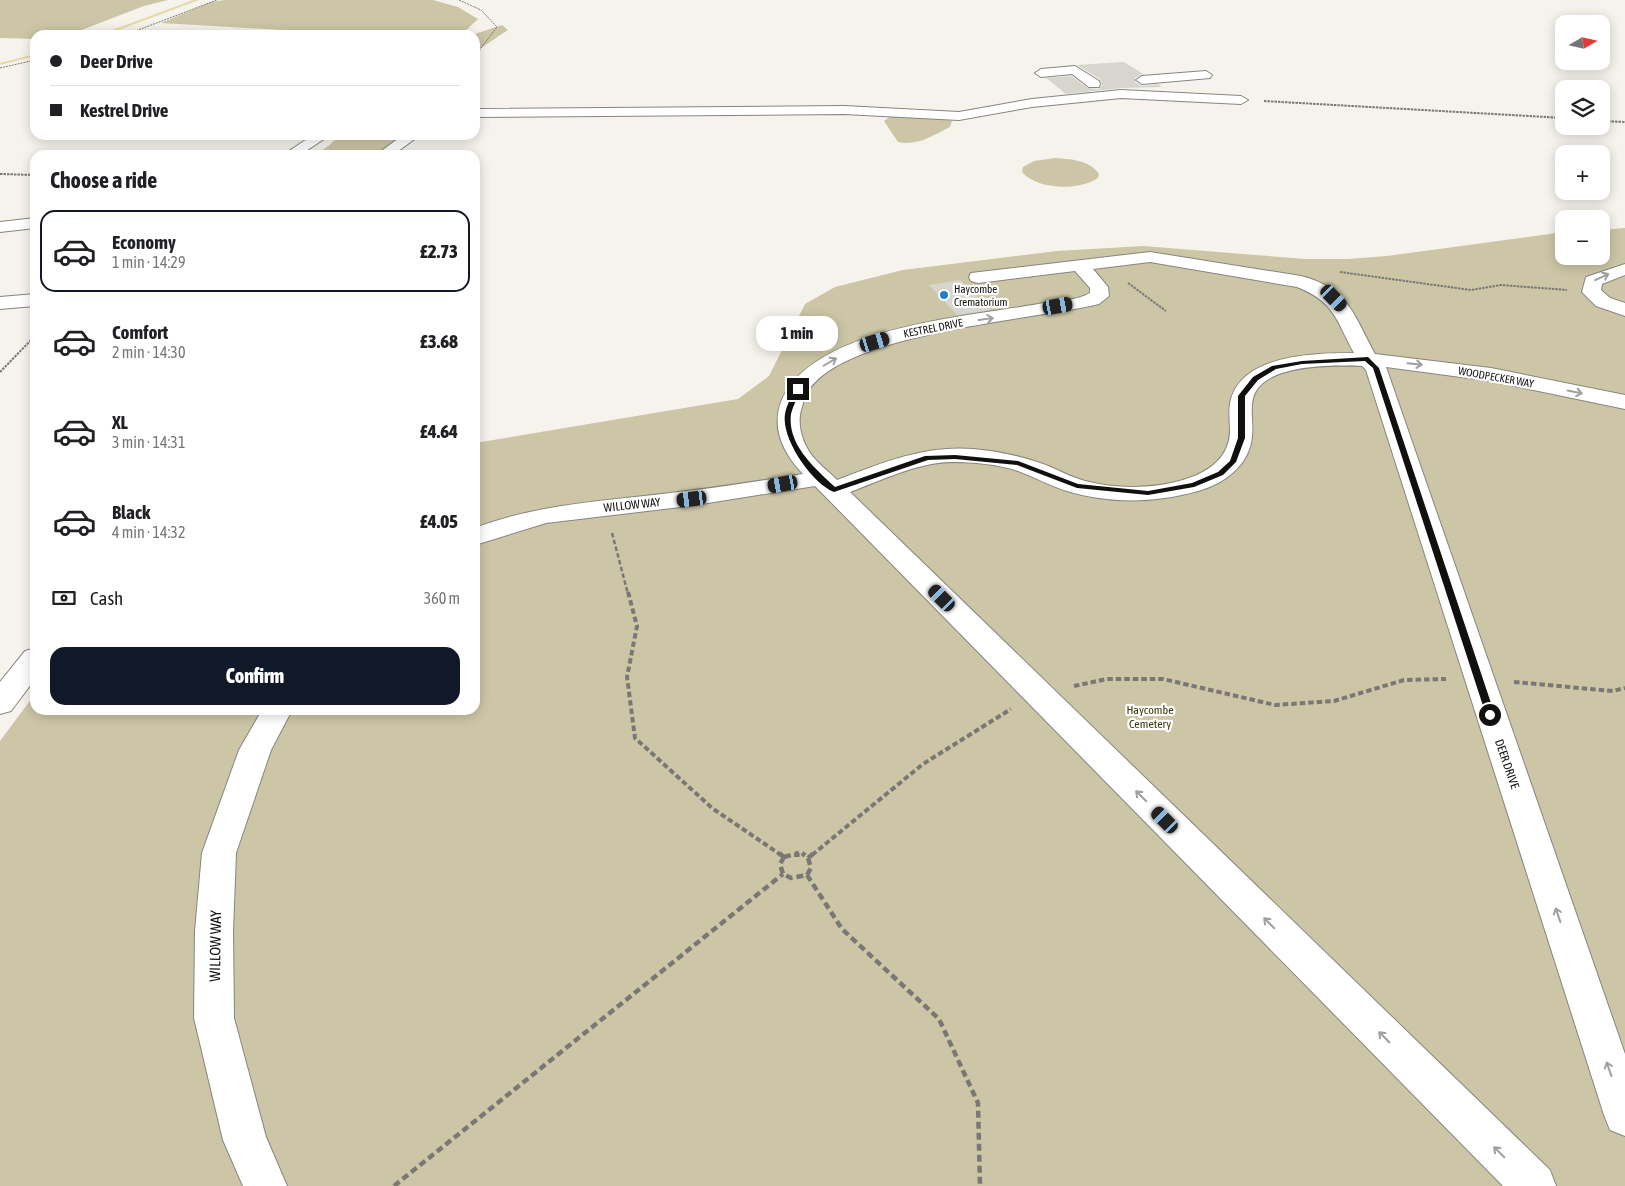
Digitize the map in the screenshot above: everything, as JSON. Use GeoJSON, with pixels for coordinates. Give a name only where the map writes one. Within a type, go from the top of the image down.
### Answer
{"type":"FeatureCollection","features":[{"type":"Feature","properties":{"kind":"street"},"geometry":{"type":"LineString","coordinates":[[1041,73],[1075,70],[1088,84],[1115,85],[1206,75]]}},
{"type":"Feature","properties":{"kind":"street"},"geometry":{"type":"LineString","coordinates":[[1137,70],[1150,80]]}},
{"type":"Feature","properties":{"kind":"street"},"geometry":{"type":"LineString","coordinates":[[1165,78],[1183,90]]}},
{"type":"Feature","properties":{"kind":"street"},"geometry":{"type":"LineString","coordinates":[[1115,85],[1128,94]]}},
{"type":"Feature","properties":{"kind":"street"},"geometry":{"type":"LineString","coordinates":[[480,113],[844,110],[959,116],[1087,96],[1128,94],[1241,100]]}},
{"type":"Feature","properties":{"kind":"street"},"geometry":{"type":"LineString","coordinates":[[981,98],[994,110]]}},
{"type":"Feature","properties":{"kind":"street"},"geometry":{"type":"LineString","coordinates":[[298,150],[316,140]]}},
{"type":"Feature","properties":{"kind":"street"},"geometry":{"type":"LineString","coordinates":[[390,150],[406,140]]}},
{"type":"Feature","properties":{"kind":"street"},"geometry":{"type":"LineString","coordinates":[[0,227],[30,224]]}},
{"type":"Feature","properties":{"kind":"street","name":"DEER DRIVE"},"geometry":{"type":"LineString","coordinates":[[978,277],[1150,257],[1254,276],[1301,282],[1320,289],[1344,309],[1366,359],[1376,368],[1625,1115]]}},
{"type":"Feature","properties":{"kind":"street","name":"KESTREL DRIVE"},"geometry":{"type":"LineString","coordinates":[[1078,264],[1099,287],[1100,296],[1092,300],[934,326],[900,334],[844,354],[816,370],[798,389],[788,413],[790,435],[803,460],[1534,1186]]}},
{"type":"Feature","properties":{"kind":"street"},"geometry":{"type":"LineString","coordinates":[[1625,269],[1593,281],[1591,292],[1603,302],[1625,310]]}},
{"type":"Feature","properties":{"kind":"street"},"geometry":{"type":"LineString","coordinates":[[0,303],[30,300]]}},
{"type":"Feature","properties":{"kind":"street"},"geometry":{"type":"LineString","coordinates":[[0,315],[30,316]]}},
{"type":"Feature","properties":{"kind":"street","name":"WOODPECKER WAY"},"geometry":{"type":"LineString","coordinates":[[827,484],[928,458],[955,457],[1018,463],[1077,486],[1108,491],[1148,493],[1194,485],[1220,474],[1233,462],[1241,438],[1241,396],[1256,379],[1274,368],[1302,362],[1366,359],[1479,373],[1625,402]]}},
{"type":"Feature","properties":{"kind":"street","name":"WILLOW WAY"},"geometry":{"type":"LineString","coordinates":[[480,534],[495,528],[546,515],[827,484]]}},
{"type":"Feature","properties":{"kind":"street"},"geometry":{"type":"LineString","coordinates":[[0,703],[30,664]]}},
{"type":"Feature","properties":{"kind":"street","name":"WILLOW WAY"},"geometry":{"type":"LineString","coordinates":[[265,1186],[245,1140],[214,1018],[214,931],[219,853],[255,750],[274,715]]}},
{"type":"Feature","properties":{"kind":"path"},"geometry":{"type":"LineString","coordinates":[[138,30],[217,0]]}},
{"type":"Feature","properties":{"kind":"path"},"geometry":{"type":"LineString","coordinates":[[460,0],[479,6],[489,14],[497,27],[480,49]]}},
{"type":"Feature","properties":{"kind":"path"},"geometry":{"type":"LineString","coordinates":[[0,68],[30,61]]}},
{"type":"Feature","properties":{"kind":"path"},"geometry":{"type":"LineString","coordinates":[[1270,101],[1555,117]]}},
{"type":"Feature","properties":{"kind":"path"},"geometry":{"type":"LineString","coordinates":[[1610,121],[1625,122]]}},
{"type":"Feature","properties":{"kind":"path"},"geometry":{"type":"LineString","coordinates":[[0,174],[30,174]]}},
{"type":"Feature","properties":{"kind":"path"},"geometry":{"type":"LineString","coordinates":[[1402,281],[1471,290],[1501,286],[1591,292]]}},
{"type":"Feature","properties":{"kind":"path"},"geometry":{"type":"LineString","coordinates":[[1138,290],[1166,311]]}},
{"type":"Feature","properties":{"kind":"path"},"geometry":{"type":"LineString","coordinates":[[0,372],[30,341]]}},
{"type":"Feature","properties":{"kind":"path"},"geometry":{"type":"LineString","coordinates":[[605,508],[637,626],[627,678],[635,738],[712,808],[784,856],[801,853],[808,858],[811,868],[807,875],[791,878],[783,874],[780,864],[784,856]]}},
{"type":"Feature","properties":{"kind":"path"},"geometry":{"type":"LineString","coordinates":[[808,858],[923,764],[1037,693],[1106,679],[1163,679],[1275,705],[1334,701],[1404,680],[1478,678],[1613,691],[1625,688]]}},
{"type":"Feature","properties":{"kind":"path"},"geometry":{"type":"LineString","coordinates":[[394,1186],[783,874]]}},
{"type":"Feature","properties":{"kind":"path"},"geometry":{"type":"LineString","coordinates":[[807,875],[842,929],[939,1019],[978,1103],[980,1186]]}},
{"type":"Feature","properties":{"kind":"green space"},"geometry":{"type":"Polygon","coordinates":[[[0,0],[168,0],[144,6],[81,30],[30,30],[30,39],[0,38],[0,0]]]}},
{"type":"Feature","properties":{"kind":"green space"},"geometry":{"type":"Polygon","coordinates":[[[225,0],[433,0],[458,7],[478,19],[466,30],[283,30],[161,23],[211,2],[225,0]]]}},
{"type":"Feature","properties":{"kind":"green space"},"geometry":{"type":"Polygon","coordinates":[[[502,25],[508,30],[480,49],[480,32],[502,25]]]}},
{"type":"Feature","properties":{"kind":"green space"},"geometry":{"type":"Polygon","coordinates":[[[891,116],[938,118],[952,121],[950,127],[931,137],[912,143],[905,143],[898,142],[884,121],[891,116]]]}},
{"type":"Feature","properties":{"kind":"green space"},"geometry":{"type":"Polygon","coordinates":[[[335,140],[414,140],[400,150],[323,150],[335,140]]]}},
{"type":"Feature","properties":{"kind":"green space"},"geometry":{"type":"Polygon","coordinates":[[[1055,158],[1085,163],[1095,169],[1099,174],[1098,178],[1080,185],[1059,187],[1038,182],[1022,172],[1023,167],[1034,161],[1055,158]]]}},
{"type":"Feature","properties":{"kind":"green space","name":"Haycombe Cemetery"},"geometry":{"type":"Polygon","coordinates":[[[1625,228],[1625,1186],[0,1186],[0,741],[30,701],[30,715],[480,715],[480,442],[738,399],[769,376],[805,304],[835,287],[903,270],[1057,251],[1143,246],[1305,259],[1348,259],[1387,256],[1555,233],[1555,265],[1610,265],[1610,229],[1625,228]]]}},
{"type":"Feature","properties":{"kind":"building"},"geometry":{"type":"Polygon","coordinates":[[[1124,62],[1143,74],[1135,78],[1135,82],[1142,86],[1158,84],[1162,87],[1121,88],[1066,94],[1046,78],[1071,76],[1088,88],[1099,89],[1102,85],[1100,79],[1077,65],[1124,62]]]}},
{"type":"Feature","properties":{"kind":"building","name":"Haycombe Crematorium"},"geometry":{"type":"Polygon","coordinates":[[[960,280],[991,310],[957,315],[929,285],[960,280]]]}},
{"type":"Feature","properties":{"kind":"waterway"},"geometry":{"type":"LineString","coordinates":[[115,30],[197,0]]}},
{"type":"Feature","properties":{"kind":"waterway"},"geometry":{"type":"LineString","coordinates":[[0,64],[30,56]]}},
{"type":"Feature","properties":{"kind":"place","name":"Haycombe Crematorium"},"geometry":{"type":"Point","coordinates":[944,295]}},
{"type":"Feature","properties":{"kind":"route"},"geometry":{"type":"LineString","coordinates":[[798,389],[788,413],[790,435],[803,460],[834,490],[899,466],[928,458],[955,457],[1018,463],[1077,486],[1108,491],[1148,493],[1194,485],[1220,474],[1233,462],[1241,438],[1241,396],[1256,379],[1274,368],[1302,362],[1366,359],[1376,368],[1490,715]]}}]}
